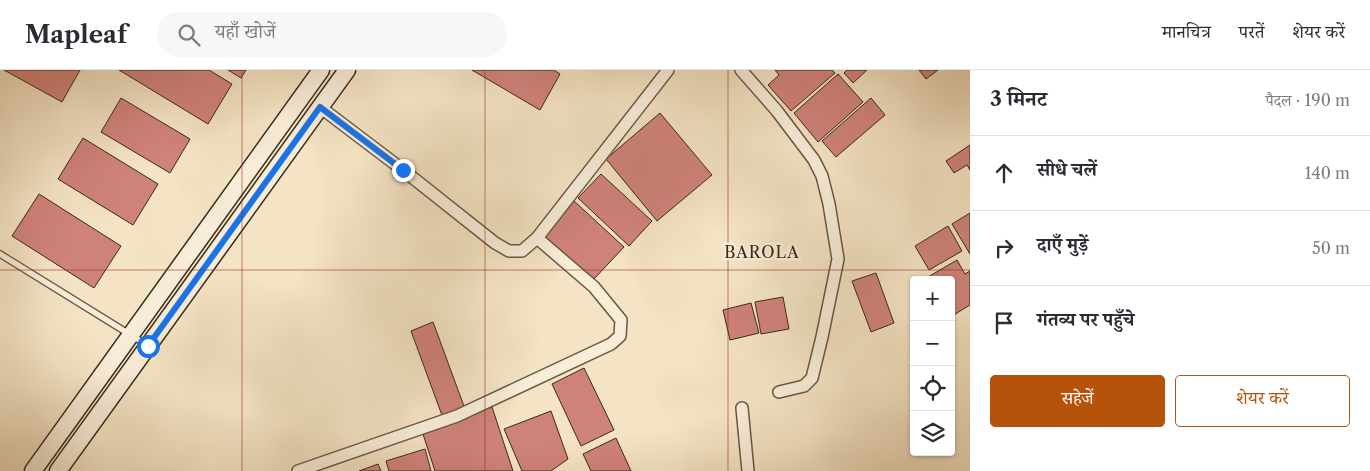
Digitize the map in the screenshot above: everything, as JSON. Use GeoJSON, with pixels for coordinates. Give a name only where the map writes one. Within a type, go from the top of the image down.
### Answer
{"type":"FeatureCollection","features":[{"type":"Feature","properties":{"kind":"street"},"geometry":{"type":"LineString","coordinates":[[33,471],[322,70]]}},
{"type":"Feature","properties":{"kind":"street"},"geometry":{"type":"LineString","coordinates":[[58,471],[347,70]]}},
{"type":"Feature","properties":{"kind":"street"},"geometry":{"type":"LineString","coordinates":[[320,107],[495,243],[509,251],[522,251],[537,238],[668,70]]}},
{"type":"Feature","properties":{"kind":"street"},"geometry":{"type":"LineString","coordinates":[[741,70],[777,111],[814,160],[822,176],[829,204],[838,259],[812,378],[804,386],[778,392]]}},
{"type":"Feature","properties":{"kind":"street"},"geometry":{"type":"LineString","coordinates":[[298,471],[457,416],[611,344],[620,336],[621,320],[594,287],[537,238]]}},
{"type":"Feature","properties":{"kind":"street"},"geometry":{"type":"LineString","coordinates":[[742,408],[748,471]]}},
{"type":"Feature","properties":{"kind":"lane"},"geometry":{"type":"LineString","coordinates":[[0,254],[148,346]]}},
{"type":"Feature","properties":{"kind":"building"},"geometry":{"type":"Polygon","coordinates":[[[4,70],[80,70],[62,102],[4,70]]]}},
{"type":"Feature","properties":{"kind":"building"},"geometry":{"type":"Polygon","coordinates":[[[119,70],[209,70],[232,84],[208,124],[119,70]]]}},
{"type":"Feature","properties":{"kind":"building"},"geometry":{"type":"Polygon","coordinates":[[[228,70],[246,70],[241,78],[228,70]]]}},
{"type":"Feature","properties":{"kind":"building"},"geometry":{"type":"Polygon","coordinates":[[[472,70],[554,70],[560,74],[540,110],[472,70]]]}},
{"type":"Feature","properties":{"kind":"building"},"geometry":{"type":"Polygon","coordinates":[[[775,70],[832,70],[835,73],[791,111],[768,85],[779,75],[775,70]]]}},
{"type":"Feature","properties":{"kind":"building"},"geometry":{"type":"Polygon","coordinates":[[[847,70],[867,70],[853,83],[844,73],[847,70]]]}},
{"type":"Feature","properties":{"kind":"building"},"geometry":{"type":"Polygon","coordinates":[[[919,70],[938,70],[926,79],[919,70]]]}},
{"type":"Feature","properties":{"kind":"building"},"geometry":{"type":"Polygon","coordinates":[[[838,74],[863,102],[818,142],[794,113],[838,74]]]}},
{"type":"Feature","properties":{"kind":"building"},"geometry":{"type":"Polygon","coordinates":[[[121,98],[190,139],[170,173],[101,132],[121,98]]]}},
{"type":"Feature","properties":{"kind":"building"},"geometry":{"type":"Polygon","coordinates":[[[871,98],[885,115],[836,157],[822,141],[871,98]]]}},
{"type":"Feature","properties":{"kind":"building"},"geometry":{"type":"Polygon","coordinates":[[[660,113],[712,175],[657,221],[606,159],[660,113]]]}},
{"type":"Feature","properties":{"kind":"building"},"geometry":{"type":"Polygon","coordinates":[[[83,138],[158,184],[133,225],[58,179],[83,138]]]}},
{"type":"Feature","properties":{"kind":"building"},"geometry":{"type":"Polygon","coordinates":[[[970,145],[970,170],[967,165],[954,173],[946,161],[970,145]]]}},
{"type":"Feature","properties":{"kind":"building"},"geometry":{"type":"Polygon","coordinates":[[[601,174],[652,221],[629,246],[578,198],[601,174]]]}},
{"type":"Feature","properties":{"kind":"building"},"geometry":{"type":"Polygon","coordinates":[[[39,194],[121,246],[94,288],[12,236],[39,194]]]}},
{"type":"Feature","properties":{"kind":"building"},"geometry":{"type":"Polygon","coordinates":[[[574,201],[624,247],[593,280],[543,235],[574,201]]]}},
{"type":"Feature","properties":{"kind":"building"},"geometry":{"type":"Polygon","coordinates":[[[970,213],[970,254],[952,224],[970,213]]]}},
{"type":"Feature","properties":{"kind":"building"},"geometry":{"type":"Polygon","coordinates":[[[948,226],[962,251],[929,270],[915,246],[948,226]]]}},
{"type":"Feature","properties":{"kind":"building"},"geometry":{"type":"Polygon","coordinates":[[[957,260],[965,274],[970,271],[970,305],[955,314],[955,276],[930,276],[957,260]]]}},
{"type":"Feature","properties":{"kind":"building"},"geometry":{"type":"Polygon","coordinates":[[[876,273],[894,323],[871,332],[852,281],[876,273]]]}},
{"type":"Feature","properties":{"kind":"building"},"geometry":{"type":"Polygon","coordinates":[[[783,297],[789,329],[761,334],[755,302],[783,297]]]}},
{"type":"Feature","properties":{"kind":"building"},"geometry":{"type":"Polygon","coordinates":[[[751,303],[759,333],[730,340],[723,310],[751,303]]]}},
{"type":"Feature","properties":{"kind":"building"},"geometry":{"type":"Polygon","coordinates":[[[433,322],[465,409],[443,418],[411,331],[433,322]]]}},
{"type":"Feature","properties":{"kind":"building"},"geometry":{"type":"Polygon","coordinates":[[[584,368],[614,430],[581,446],[552,384],[584,368]]]}},
{"type":"Feature","properties":{"kind":"building"},"geometry":{"type":"Polygon","coordinates":[[[492,407],[513,471],[435,471],[422,431],[492,407]]]}},
{"type":"Feature","properties":{"kind":"building"},"geometry":{"type":"Polygon","coordinates":[[[551,411],[568,459],[551,471],[522,471],[504,429],[551,411]]]}},
{"type":"Feature","properties":{"kind":"building"},"geometry":{"type":"Polygon","coordinates":[[[616,438],[631,471],[591,471],[583,454],[616,438]]]}},
{"type":"Feature","properties":{"kind":"building"},"geometry":{"type":"Polygon","coordinates":[[[425,449],[431,471],[389,471],[386,461],[425,449]]]}},
{"type":"Feature","properties":{"kind":"building"},"geometry":{"type":"Polygon","coordinates":[[[378,464],[381,471],[359,471],[378,464]]]}},
{"type":"Feature","properties":{"kind":"district","name":"BAROLA"},"geometry":{"type":"Point","coordinates":[762,252]}},
{"type":"Feature","properties":{"kind":"route"},"geometry":{"type":"LineString","coordinates":[[148,346],[320,107],[403,170]]}}]}
